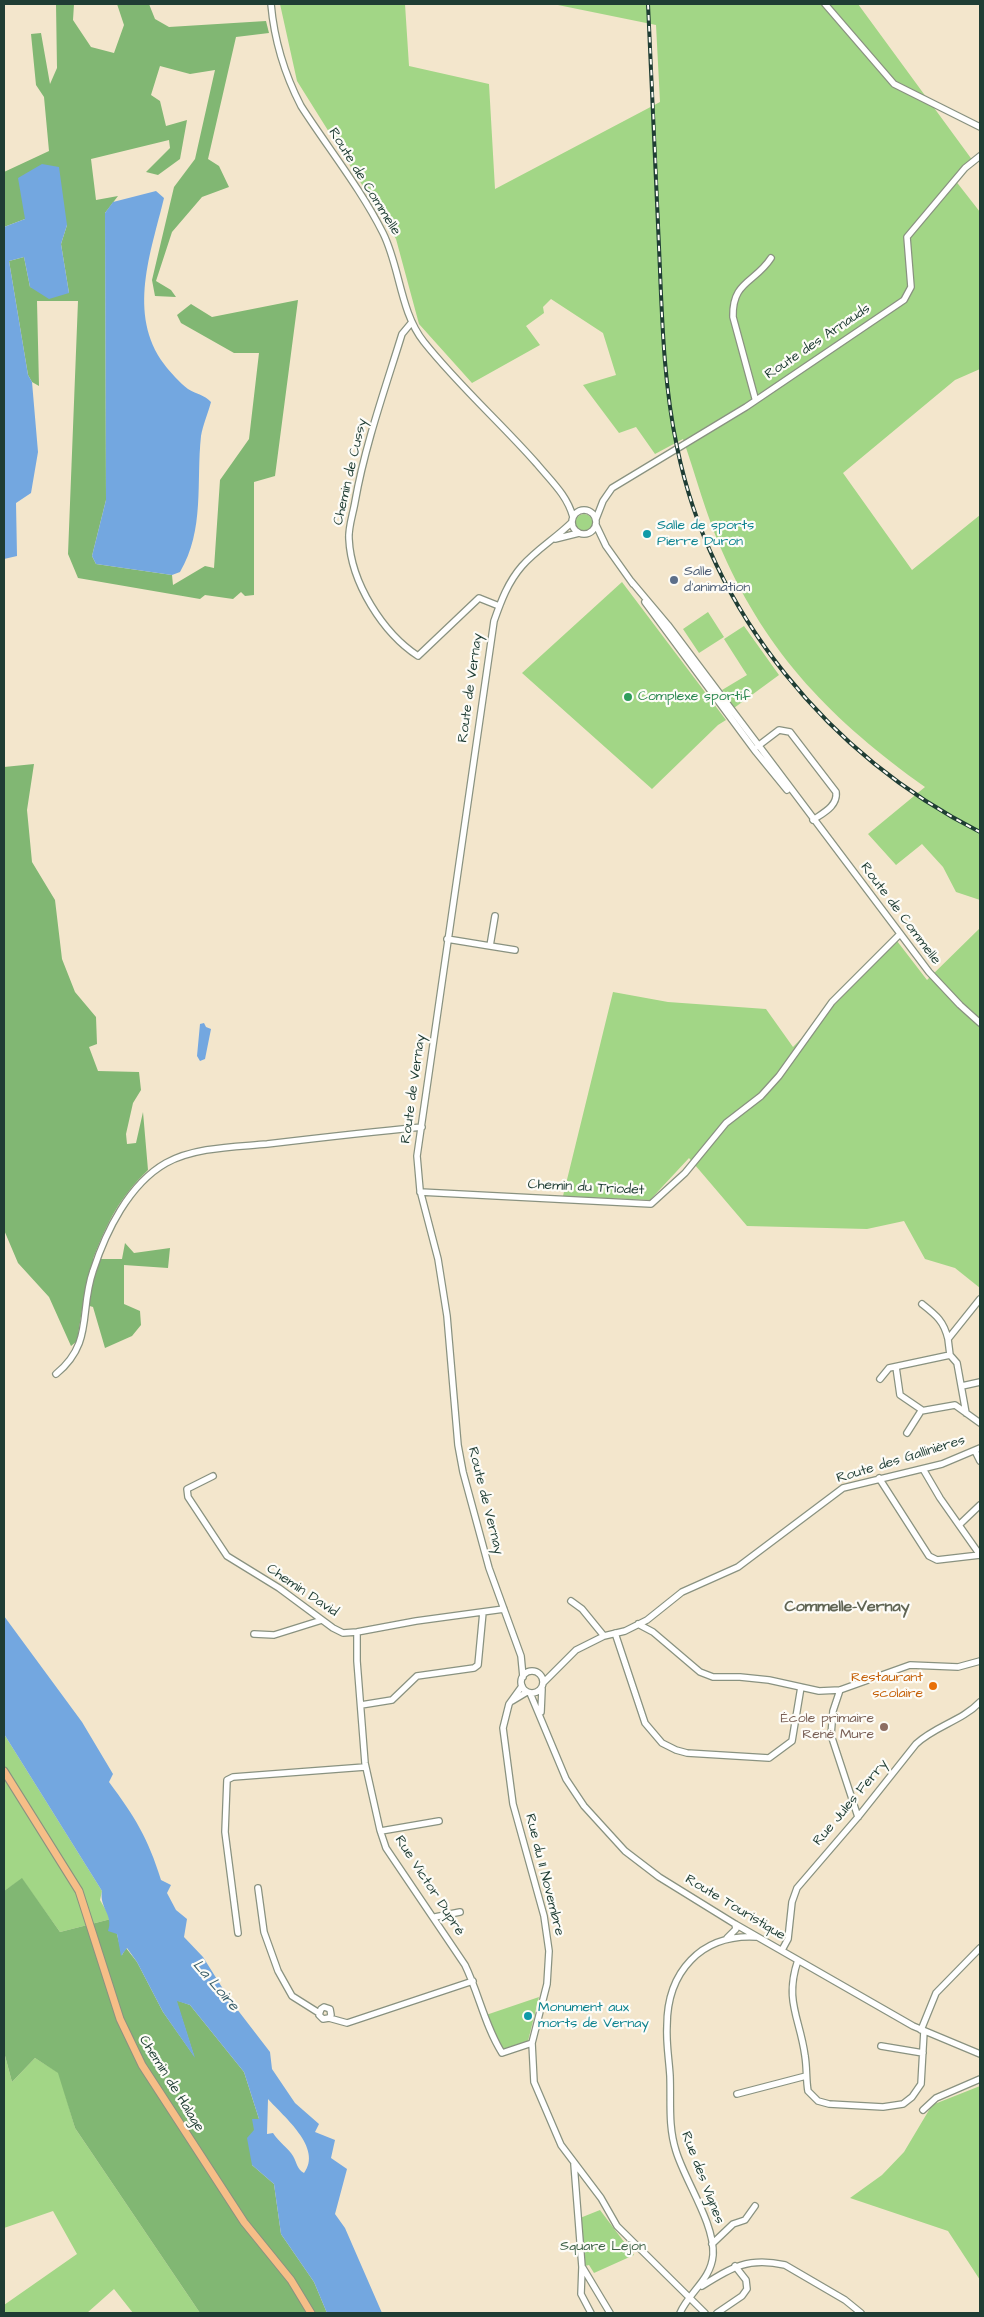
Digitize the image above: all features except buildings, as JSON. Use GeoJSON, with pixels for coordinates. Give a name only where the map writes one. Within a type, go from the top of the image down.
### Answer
{"type":"FeatureCollection","features":[{"type":"Feature","properties":{"kind":"main road","name":"Chemin de Halage"},"geometry":{"type":"LineString","coordinates":[[4,1770],[79,1891],[120,2019],[142,2065],[244,2222],[291,2280],[311,2313]]}},
{"type":"Feature","properties":{"kind":"street","name":"Route de Commelle"},"geometry":{"type":"LineString","coordinates":[[271,4],[276,32],[292,88],[301,106],[383,233],[395,260],[412,322],[431,350],[512,436],[568,501],[586,510]]}},
{"type":"Feature","properties":{"kind":"street"},"geometry":{"type":"LineString","coordinates":[[825,4],[894,84],[980,127]]}},
{"type":"Feature","properties":{"kind":"street","name":"Route des Arnauds"},"geometry":{"type":"LineString","coordinates":[[596,522],[602,501],[612,488],[722,422],[904,300],[911,287],[907,237],[965,168],[980,156]]}},
{"type":"Feature","properties":{"kind":"street"},"geometry":{"type":"LineString","coordinates":[[756,398],[733,317],[733,307],[735,296],[740,287],[762,270],[771,258]]}},
{"type":"Feature","properties":{"kind":"street","name":"Chemin de Cussy"},"geometry":{"type":"LineString","coordinates":[[412,322],[402,334],[369,441],[357,492],[349,539],[355,567],[365,594],[384,626],[408,650],[418,656],[479,598],[499,606]]}},
{"type":"Feature","properties":{"kind":"street","name":"Route de Commelle"},"geometry":{"type":"LineString","coordinates":[[568,501],[572,519]]}},
{"type":"Feature","properties":{"kind":"street","name":"Route des Arnauds"},"geometry":{"type":"LineString","coordinates":[[586,510],[602,501]]}},
{"type":"Feature","properties":{"kind":"street"},"geometry":{"type":"LineString","coordinates":[[586,510],[596,522],[587,534],[579,533],[574,528],[572,519],[586,510]]}},
{"type":"Feature","properties":{"kind":"street","name":"Route de Vernay"},"geometry":{"type":"LineString","coordinates":[[522,1677],[521,1656],[476,1522],[463,1472],[458,1445],[447,1316],[438,1259],[420,1192],[417,1156],[490,640],[499,606],[512,579],[522,566],[555,539],[572,519]]}},
{"type":"Feature","properties":{"kind":"street","name":"Route de Commelle"},"geometry":{"type":"LineString","coordinates":[[596,522],[606,546],[631,581],[756,752],[808,813]]}},
{"type":"Feature","properties":{"kind":"street","name":"Route de Vernay"},"geometry":{"type":"LineString","coordinates":[[555,539],[579,533]]}},
{"type":"Feature","properties":{"kind":"street","name":"Route de Commelle"},"geometry":{"type":"LineString","coordinates":[[587,534],[606,546]]}},
{"type":"Feature","properties":{"kind":"street","name":"Route de Commelle"},"geometry":{"type":"LineString","coordinates":[[631,581],[668,624],[813,820],[929,972],[980,1023]]}},
{"type":"Feature","properties":{"kind":"street"},"geometry":{"type":"LineString","coordinates":[[758,746],[779,730],[790,732],[836,792],[836,802],[813,820]]}},
{"type":"Feature","properties":{"kind":"street"},"geometry":{"type":"LineString","coordinates":[[490,946],[494,916]]}},
{"type":"Feature","properties":{"kind":"street","name":"Chemin du Triodet"},"geometry":{"type":"LineString","coordinates":[[420,1192],[652,1204],[685,1173],[726,1123],[761,1096],[779,1076],[824,1011],[900,934]]}},
{"type":"Feature","properties":{"kind":"street"},"geometry":{"type":"LineString","coordinates":[[447,939],[515,950]]}},
{"type":"Feature","properties":{"kind":"street"},"geometry":{"type":"LineString","coordinates":[[56,1374],[65,1366],[82,1340],[90,1281],[98,1255],[132,1192],[162,1166],[184,1157],[204,1152],[422,1127]]}},
{"type":"Feature","properties":{"kind":"street"},"geometry":{"type":"LineString","coordinates":[[948,1339],[980,1299]]}},
{"type":"Feature","properties":{"kind":"street"},"geometry":{"type":"LineString","coordinates":[[922,1304],[940,1318],[945,1326],[950,1355],[957,1363],[966,1413]]}},
{"type":"Feature","properties":{"kind":"street"},"geometry":{"type":"LineString","coordinates":[[880,1379],[889,1368],[950,1355]]}},
{"type":"Feature","properties":{"kind":"street"},"geometry":{"type":"LineString","coordinates":[[896,1367],[900,1395],[922,1410],[955,1405],[980,1423]]}},
{"type":"Feature","properties":{"kind":"street"},"geometry":{"type":"LineString","coordinates":[[962,1386],[980,1382]]}},
{"type":"Feature","properties":{"kind":"street"},"geometry":{"type":"LineString","coordinates":[[907,1433],[922,1410]]}},
{"type":"Feature","properties":{"kind":"street"},"geometry":{"type":"LineString","coordinates":[[977,1450],[980,1461]]}},
{"type":"Feature","properties":{"kind":"street","name":"Route des Gallinières"},"geometry":{"type":"LineString","coordinates":[[542,1685],[553,1671],[576,1650],[604,1636],[638,1624],[682,1592],[738,1567],[842,1488],[923,1469],[977,1450]]}},
{"type":"Feature","properties":{"kind":"street"},"geometry":{"type":"LineString","coordinates":[[879,1478],[928,1556],[937,1560],[980,1555],[923,1469]]}},
{"type":"Feature","properties":{"kind":"street","name":"Chemin David"},"geometry":{"type":"LineString","coordinates":[[213,1476],[187,1489],[188,1497],[227,1556],[279,1588],[343,1633],[504,1609]]}},
{"type":"Feature","properties":{"kind":"street"},"geometry":{"type":"LineString","coordinates":[[959,1525],[980,1505]]}},
{"type":"Feature","properties":{"kind":"street"},"geometry":{"type":"LineString","coordinates":[[571,1601],[582,1609],[604,1636]]}},
{"type":"Feature","properties":{"kind":"street"},"geometry":{"type":"LineString","coordinates":[[360,1705],[392,1700],[416,1676],[474,1668],[478,1665],[483,1612]]}},
{"type":"Feature","properties":{"kind":"street"},"geometry":{"type":"LineString","coordinates":[[254,1634],[274,1635],[322,1620]]}},
{"type":"Feature","properties":{"kind":"street"},"geometry":{"type":"LineString","coordinates":[[638,1624],[653,1632],[700,1672],[713,1677],[769,1680],[819,1691],[840,1690],[910,1665],[958,1666],[980,1661]]}},
{"type":"Feature","properties":{"kind":"street","name":"Rue Victor Dupré"},"geometry":{"type":"LineString","coordinates":[[357,1632],[365,1767],[380,1831],[386,1848],[435,1917],[461,1958],[473,1981],[491,2036],[502,2053],[532,2043]]}},
{"type":"Feature","properties":{"kind":"street"},"geometry":{"type":"LineString","coordinates":[[616,1633],[645,1723],[662,1743],[676,1750],[717,1756],[770,1758],[792,1742],[801,1687]]}},
{"type":"Feature","properties":{"kind":"street","name":"Route de Vernay"},"geometry":{"type":"LineString","coordinates":[[521,1656],[538,1673]]}},
{"type":"Feature","properties":{"kind":"street"},"geometry":{"type":"LineString","coordinates":[[529,1692],[522,1686],[522,1677],[527,1672],[553,1671]]}},
{"type":"Feature","properties":{"kind":"street"},"geometry":{"type":"LineString","coordinates":[[508,1704],[529,1692],[537,1692],[542,1685],[538,1673]]}},
{"type":"Feature","properties":{"kind":"street","name":"Route Touristique"},"geometry":{"type":"LineString","coordinates":[[541,1716],[542,1685]]}},
{"type":"Feature","properties":{"kind":"street","name":"Rue du 11 Novembre"},"geometry":{"type":"LineString","coordinates":[[522,1686],[508,1704],[504,1728],[513,1804],[544,1916],[549,1951],[547,1984],[532,2043],[534,2082],[548,2118],[574,2164],[601,2198],[622,2231],[705,2313]]}},
{"type":"Feature","properties":{"kind":"street"},"geometry":{"type":"LineString","coordinates":[[840,1690],[833,1711],[831,1735],[858,1817]]}},
{"type":"Feature","properties":{"kind":"street","name":"Route Touristique"},"geometry":{"type":"LineString","coordinates":[[529,1692],[541,1716],[553,1751],[566,1779],[606,1832],[625,1851],[659,1877],[735,1924],[923,2031],[980,2054]]}},
{"type":"Feature","properties":{"kind":"street","name":"Rue Jules Ferry"},"geometry":{"type":"LineString","coordinates":[[782,1950],[788,1939],[792,1902],[798,1888],[916,1744],[926,1735],[972,1711],[980,1702]]}},
{"type":"Feature","properties":{"kind":"street"},"geometry":{"type":"LineString","coordinates":[[238,1933],[225,1832],[227,1780],[233,1777],[291,1771],[365,1767]]}},
{"type":"Feature","properties":{"kind":"street"},"geometry":{"type":"LineString","coordinates":[[380,1831],[439,1821]]}},
{"type":"Feature","properties":{"kind":"street"},"geometry":{"type":"LineString","coordinates":[[258,1888],[264,1932],[278,1971],[292,1996],[319,2013],[321,2018],[350,2022],[363,2016],[473,1981]]}},
{"type":"Feature","properties":{"kind":"street"},"geometry":{"type":"LineString","coordinates":[[435,1917],[460,1912]]}},
{"type":"Feature","properties":{"kind":"street"},"geometry":{"type":"LineString","coordinates":[[727,1938],[736,1929],[735,1924]]}},
{"type":"Feature","properties":{"kind":"street","name":"Rue des Vignes"},"geometry":{"type":"LineString","coordinates":[[680,2313],[700,2287],[710,2268],[713,2254],[712,2244],[700,2208],[676,2152],[670,2129],[666,2026],[668,2006],[681,1970],[705,1948],[727,1938],[758,1937]]}},
{"type":"Feature","properties":{"kind":"street"},"geometry":{"type":"LineString","coordinates":[[798,1960],[792,1982],[792,2003],[805,2056],[808,2091],[824,2103],[895,2106],[912,2097],[920,2084],[923,2031],[936,1993],[980,1948]]}},
{"type":"Feature","properties":{"kind":"street"},"geometry":{"type":"LineString","coordinates":[[319,2013],[322,2008],[328,2008],[332,2013],[329,2018]]}},
{"type":"Feature","properties":{"kind":"street"},"geometry":{"type":"LineString","coordinates":[[881,2046],[923,2053]]}},
{"type":"Feature","properties":{"kind":"street"},"geometry":{"type":"LineString","coordinates":[[737,2094],[806,2076]]}},
{"type":"Feature","properties":{"kind":"street"},"geometry":{"type":"LineString","coordinates":[[923,2110],[936,2098],[980,2080]]}},
{"type":"Feature","properties":{"kind":"street"},"geometry":{"type":"LineString","coordinates":[[574,2164],[582,2267],[581,2294],[591,2313]]}},
{"type":"Feature","properties":{"kind":"street"},"geometry":{"type":"LineString","coordinates":[[712,2244],[733,2224],[745,2220],[755,2206]]}},
{"type":"Feature","properties":{"kind":"street"},"geometry":{"type":"LineString","coordinates":[[700,2287],[735,2266],[754,2262],[785,2265],[845,2300],[861,2313]]}},
{"type":"Feature","properties":{"kind":"street"},"geometry":{"type":"LineString","coordinates":[[717,2313],[742,2296],[747,2289],[746,2280],[735,2266]]}},
{"type":"Feature","properties":{"kind":"street"},"geometry":{"type":"LineString","coordinates":[[582,2267],[610,2313]]}},
{"type":"Feature","properties":{"kind":"green space"},"geometry":{"type":"Polygon","coordinates":[[[56,4],[74,4],[73,20],[91,47],[114,53],[124,25],[117,4],[149,4],[155,19],[169,27],[266,21],[269,33],[236,37],[208,159],[219,166],[229,187],[202,197],[172,232],[156,281],[171,290],[176,297],[155,296],[152,280],[174,187],[195,159],[215,70],[190,74],[160,66],[151,95],[160,101],[166,126],[187,120],[180,159],[158,175],[146,172],[170,148],[169,140],[91,159],[96,200],[118,196],[105,213],[106,500],[92,556],[96,564],[172,575],[173,585],[205,566],[214,568],[220,480],[249,439],[259,353],[234,353],[181,323],[177,315],[191,304],[212,317],[298,300],[275,476],[254,482],[254,595],[245,596],[241,592],[233,599],[205,595],[200,599],[78,578],[68,554],[78,301],[37,301],[39,386],[32,382],[28,375],[9,261],[24,257],[30,287],[69,293],[61,244],[67,225],[25,219],[4,227],[4,172],[49,151],[44,97],[36,85],[31,34],[41,33],[50,84],[57,68],[56,4]]]}},
{"type":"Feature","properties":{"kind":"green space"},"geometry":{"type":"Polygon","coordinates":[[[280,4],[405,4],[409,66],[489,84],[495,189],[660,102],[656,25],[553,4],[858,4],[973,161],[955,180],[980,212],[980,369],[955,380],[843,473],[912,570],[980,515],[980,900],[956,892],[943,867],[922,844],[896,865],[868,834],[925,787],[861,737],[832,711],[806,684],[760,623],[740,589],[716,537],[683,439],[655,454],[636,427],[619,433],[583,385],[616,375],[603,333],[551,299],[543,307],[544,313],[526,326],[540,345],[472,383],[419,324],[396,239],[297,81],[280,4]]]}},
{"type":"Feature","properties":{"kind":"green space"},"geometry":{"type":"Polygon","coordinates":[[[584,514],[590,517],[593,523],[590,529],[584,532],[578,529],[575,523],[578,517],[584,514]]]}},
{"type":"Feature","properties":{"kind":"green space","name":"Complexe sportif"},"geometry":{"type":"Polygon","coordinates":[[[622,582],[726,720],[718,725],[652,789],[522,673],[622,582]]]}},
{"type":"Feature","properties":{"kind":"green space"},"geometry":{"type":"Polygon","coordinates":[[[708,612],[724,637],[699,653],[683,629],[708,612]]]}},
{"type":"Feature","properties":{"kind":"green space"},"geometry":{"type":"Polygon","coordinates":[[[744,626],[779,675],[734,708],[722,690],[747,675],[724,639],[744,626]]]}},
{"type":"Feature","properties":{"kind":"green space"},"geometry":{"type":"Polygon","coordinates":[[[34,764],[27,810],[32,862],[55,900],[62,959],[75,992],[96,1017],[97,1044],[89,1047],[98,1071],[139,1072],[141,1090],[133,1103],[126,1134],[127,1144],[136,1143],[143,1112],[148,1170],[129,1190],[115,1211],[93,1259],[122,1259],[125,1243],[134,1253],[170,1248],[168,1268],[124,1265],[124,1304],[140,1311],[141,1325],[132,1336],[105,1348],[93,1307],[83,1304],[77,1341],[71,1346],[49,1297],[18,1263],[4,1230],[4,767],[34,764]]]}},
{"type":"Feature","properties":{"kind":"green space"},"geometry":{"type":"Polygon","coordinates":[[[980,928],[980,1288],[955,1268],[925,1259],[904,1221],[867,1229],[747,1226],[689,1158],[650,1200],[563,1196],[613,992],[668,1002],[766,1009],[793,1047],[897,941],[927,980],[980,928]]]}},
{"type":"Feature","properties":{"kind":"green space"},"geometry":{"type":"Polygon","coordinates":[[[4,1734],[102,1891],[100,1900],[111,1919],[60,1932],[22,1879],[4,1891],[4,1734]]]}},
{"type":"Feature","properties":{"kind":"green space"},"geometry":{"type":"Polygon","coordinates":[[[22,1878],[60,1932],[111,1919],[122,1955],[126,1948],[137,1962],[163,2012],[194,2056],[176,2000],[190,2005],[244,2072],[259,2119],[254,2130],[252,2165],[274,2184],[281,2234],[314,2282],[327,2313],[200,2313],[75,2128],[58,2073],[35,2058],[12,2082],[4,2052],[4,1891],[22,1878]]]}},
{"type":"Feature","properties":{"kind":"green space"},"geometry":{"type":"Polygon","coordinates":[[[539,1997],[528,2041],[503,2050],[493,2035],[486,2015],[539,1997]]]}},
{"type":"Feature","properties":{"kind":"green space"},"geometry":{"type":"Polygon","coordinates":[[[4,2052],[12,2082],[35,2058],[59,2073],[75,2128],[200,2313],[133,2313],[114,2289],[87,2313],[4,2313],[4,2305],[77,2254],[53,2211],[4,2228],[4,2052]]]}},
{"type":"Feature","properties":{"kind":"green space"},"geometry":{"type":"Polygon","coordinates":[[[980,2086],[980,2280],[948,2231],[850,2198],[882,2175],[904,2152],[932,2105],[980,2086]]]}},
{"type":"Feature","properties":{"kind":"green space","name":"Square Lejon"},"geometry":{"type":"Polygon","coordinates":[[[600,2210],[634,2255],[594,2273],[589,2265],[585,2266],[580,2218],[600,2210]]]}},
{"type":"Feature","properties":{"kind":"water"},"geometry":{"type":"Polygon","coordinates":[[[42,164],[59,167],[67,225],[61,244],[69,293],[49,299],[30,287],[24,257],[9,261],[28,375],[32,382],[38,452],[31,493],[16,503],[17,556],[4,559],[4,227],[25,219],[18,178],[42,164]]]}},
{"type":"Feature","properties":{"kind":"water"},"geometry":{"type":"Polygon","coordinates":[[[156,191],[164,198],[145,282],[144,304],[147,325],[153,345],[164,364],[178,381],[211,402],[201,436],[198,506],[193,540],[180,572],[172,575],[96,564],[92,556],[106,500],[105,213],[113,202],[156,191]]]}},
{"type":"Feature","properties":{"kind":"water"},"geometry":{"type":"Polygon","coordinates":[[[204,1023],[206,1027],[211,1029],[205,1059],[200,1061],[197,1056],[200,1024],[204,1023]]]}},
{"type":"Feature","properties":{"kind":"water","name":"La Loire"},"geometry":{"type":"Polygon","coordinates":[[[4,1616],[82,1722],[113,1774],[109,1782],[140,1828],[161,1880],[171,1885],[167,1893],[176,1910],[187,1919],[184,1937],[203,1957],[230,2000],[270,2052],[272,2069],[295,2103],[319,2124],[315,2132],[335,2140],[331,2158],[347,2169],[335,2214],[345,2228],[382,2313],[327,2313],[314,2282],[281,2234],[274,2184],[252,2165],[247,2138],[254,2130],[252,2119],[259,2119],[244,2072],[190,2005],[177,2001],[195,2058],[163,2012],[137,1962],[127,1948],[121,1956],[117,1934],[108,1931],[109,1920],[103,1902],[102,1891],[4,1734],[4,1616]],[[268,2099],[267,2134],[273,2133],[291,2153],[298,2168],[304,2173],[309,2163],[309,2153],[305,2143],[299,2133],[268,2099]]]}},
{"type":"Feature","properties":{"kind":"railway"},"geometry":{"type":"LineString","coordinates":[[648,4],[662,322],[666,372],[677,447],[694,508],[718,567],[748,622],[785,674],[827,721],[874,763],[925,800],[980,832]]}},
{"type":"Feature","properties":{"kind":"place","name":"Salle de sports Pierre Duron"},"geometry":{"type":"Point","coordinates":[647,534]}},
{"type":"Feature","properties":{"kind":"place","name":"Salle d'animation"},"geometry":{"type":"Point","coordinates":[674,580]}},
{"type":"Feature","properties":{"kind":"place","name":"Complexe sportif"},"geometry":{"type":"Point","coordinates":[628,697]}},
{"type":"Feature","properties":{"kind":"place","name":"Restaurant scolaire"},"geometry":{"type":"Point","coordinates":[933,1686]}},
{"type":"Feature","properties":{"kind":"place","name":"École primaire René Mure"},"geometry":{"type":"Point","coordinates":[884,1727]}},
{"type":"Feature","properties":{"kind":"place","name":"Monument aux morts de Vernay"},"geometry":{"type":"Point","coordinates":[528,2016]}},
{"type":"Feature","properties":{"kind":"district","name":"Commelle-Vernay"},"geometry":{"type":"Point","coordinates":[847,1608]}}]}
